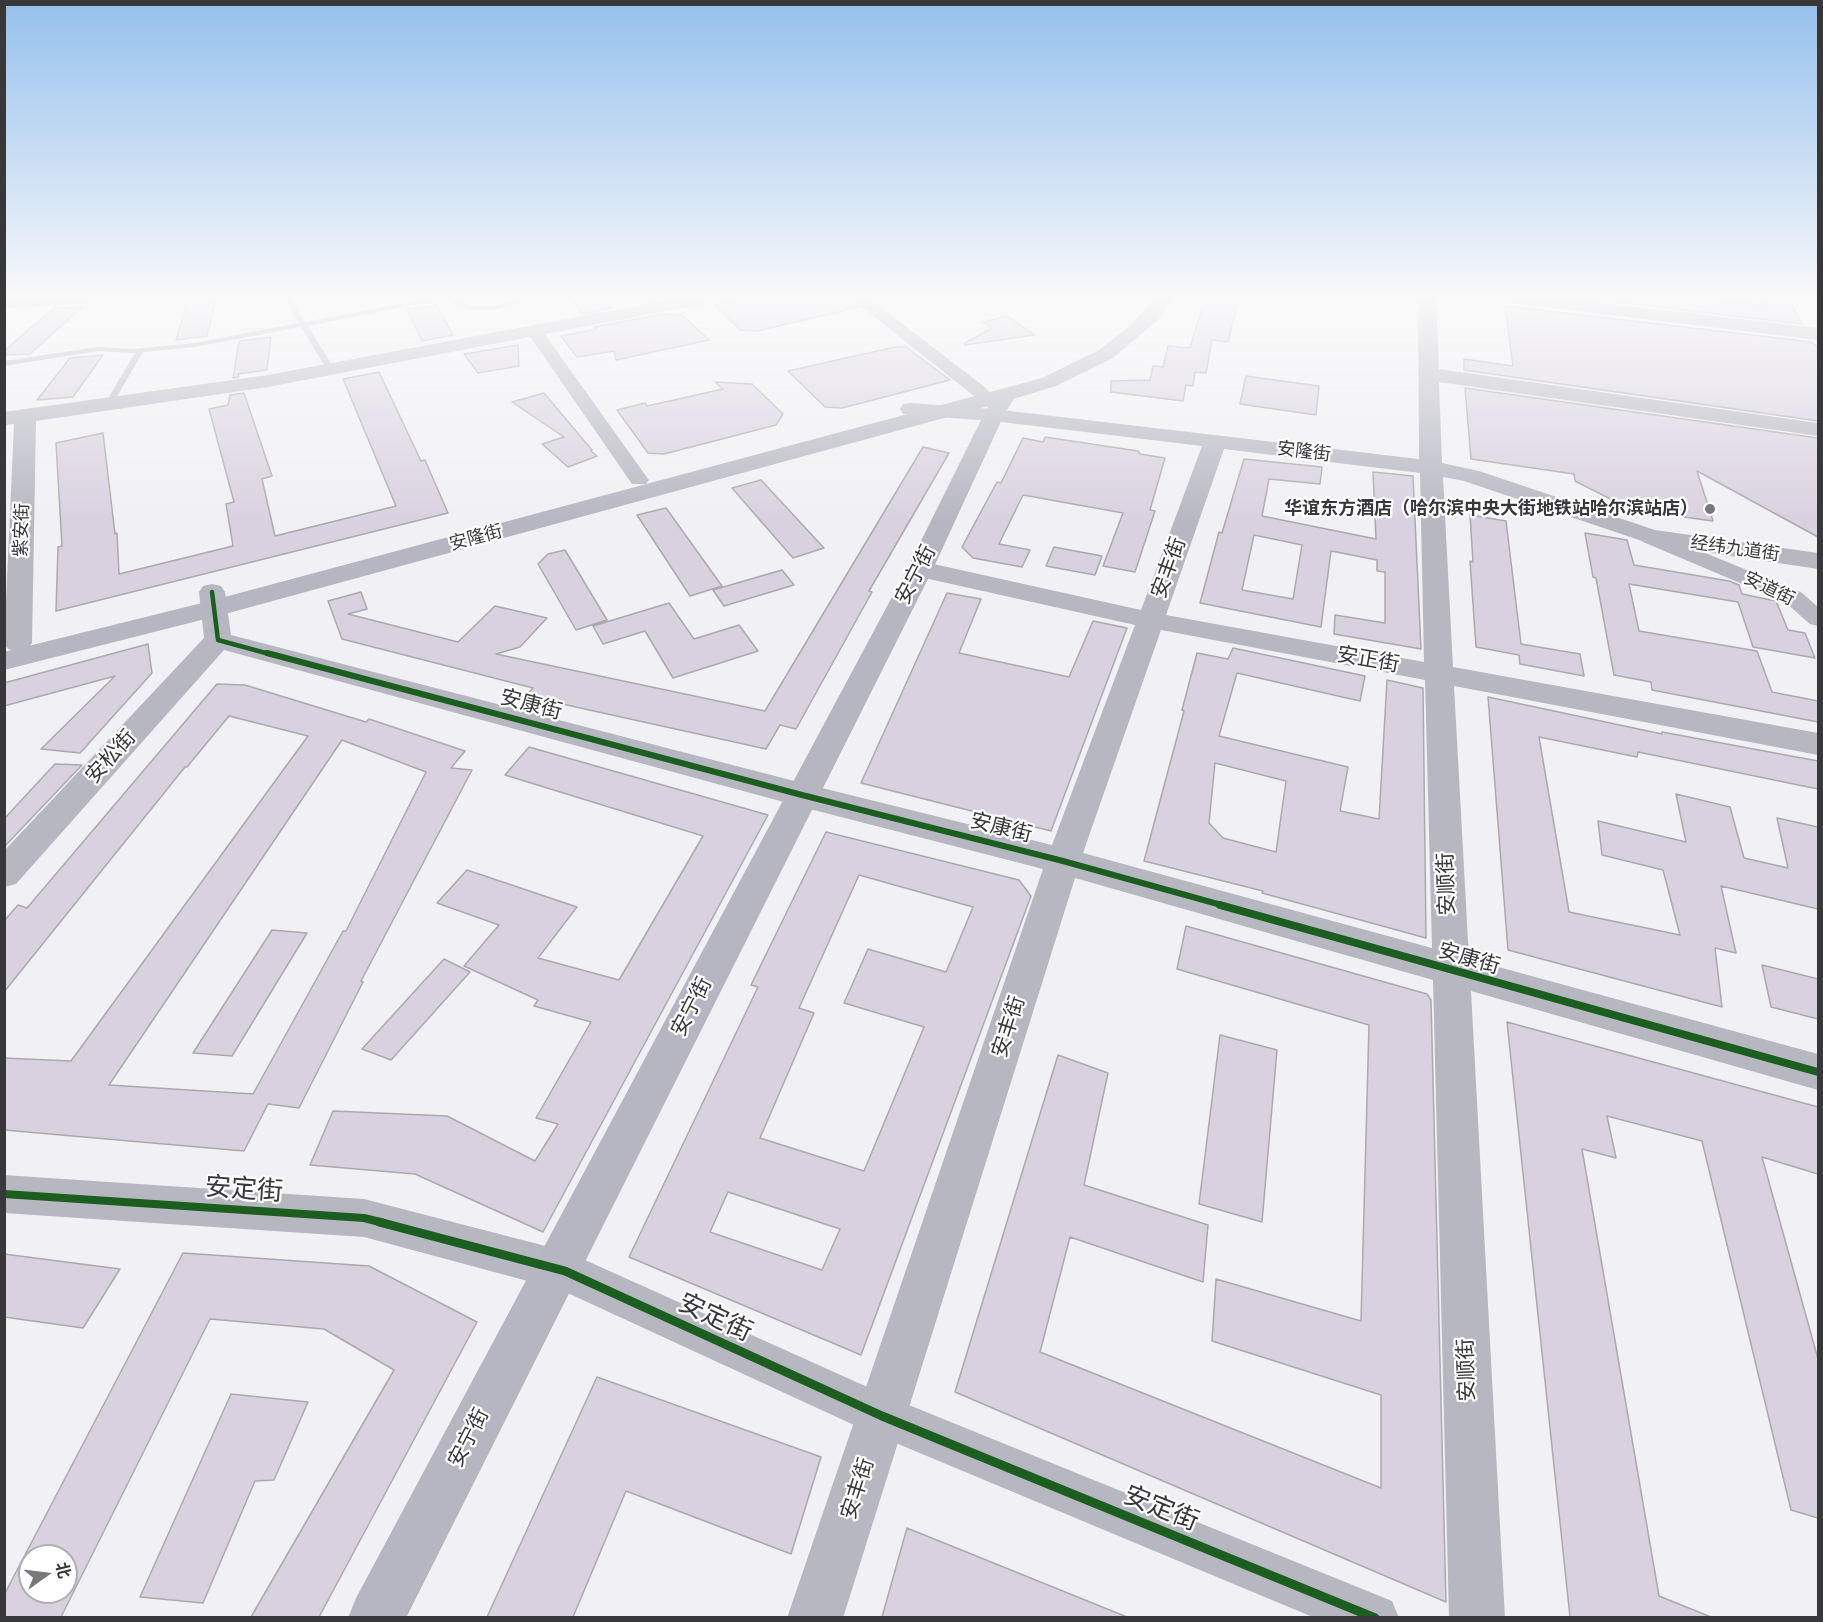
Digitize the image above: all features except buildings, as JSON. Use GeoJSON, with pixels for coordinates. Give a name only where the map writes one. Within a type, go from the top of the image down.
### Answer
{"type":"FeatureCollection","features":[{"type":"Feature","properties":{"kind":"main road","name":"安隆街"},"geometry":{"type":"LineString","coordinates":[[215,613],[639,480],[911,409],[993,401],[1017,380],[1037,371]]}},
{"type":"Feature","properties":{"kind":"main road"},"geometry":{"type":"LineString","coordinates":[[993,401],[1050,382],[1073,371]]}},
{"type":"Feature","properties":{"kind":"main road","name":"安宁街"},"geometry":{"type":"LineString","coordinates":[[376,1617],[920,569],[993,401]]}},
{"type":"Feature","properties":{"kind":"main road","name":"安隆街"},"geometry":{"type":"LineString","coordinates":[[9,650],[215,613],[947,412]]}},
{"type":"Feature","properties":{"kind":"street"},"geometry":{"type":"LineString","coordinates":[[15,418],[327,371]]}},
{"type":"Feature","properties":{"kind":"street"},"geometry":{"type":"LineString","coordinates":[[562,371],[639,480]]}},
{"type":"Feature","properties":{"kind":"street"},"geometry":{"type":"LineString","coordinates":[[954,371],[993,401]]}},
{"type":"Feature","properties":{"kind":"street","name":"安顺街"},"geometry":{"type":"LineString","coordinates":[[1429,371],[1477,1617]]}},
{"type":"Feature","properties":{"kind":"street"},"geometry":{"type":"LineString","coordinates":[[1429,374],[1818,429]]}},
{"type":"Feature","properties":{"kind":"street","name":"安隆街"},"geometry":{"type":"LineString","coordinates":[[911,409],[947,412],[993,401],[1215,442],[1431,467],[1493,483],[1651,537]]}},
{"type":"Feature","properties":{"kind":"street","name":"紫安街"},"geometry":{"type":"LineString","coordinates":[[9,650],[15,418]]}},
{"type":"Feature","properties":{"kind":"street","name":"安丰街"},"geometry":{"type":"LineString","coordinates":[[815,1617],[1063,861],[1215,442]]}},
{"type":"Feature","properties":{"kind":"street","name":"经纬九道街"},"geometry":{"type":"LineString","coordinates":[[1651,537],[1818,561]]}},
{"type":"Feature","properties":{"kind":"street","name":"安道街"},"geometry":{"type":"LineString","coordinates":[[1651,537],[1792,597],[1818,619]]}},
{"type":"Feature","properties":{"kind":"street","name":"安正街"},"geometry":{"type":"LineString","coordinates":[[920,569],[1150,620],[1818,744]]}},
{"type":"Feature","properties":{"kind":"street","name":"安康街"},"geometry":{"type":"LineString","coordinates":[[215,613],[802,795],[1063,861],[1818,1072]]}},
{"type":"Feature","properties":{"kind":"street","name":"安松街"},"geometry":{"type":"LineString","coordinates":[[4,874],[215,613]]}},
{"type":"Feature","properties":{"kind":"street","name":"安定街"},"geometry":{"type":"LineString","coordinates":[[4,1194],[364,1218],[556,1269],[882,1416],[1375,1617]]}},
{"type":"Feature","properties":{"kind":"lane"},"geometry":{"type":"LineString","coordinates":[[108,405],[128,371]]}},
{"type":"Feature","properties":{"kind":"cycle path"},"geometry":{"type":"LineString","coordinates":[[212,592],[218,640],[802,795],[1063,861],[1818,1072]]}},
{"type":"Feature","properties":{"kind":"cycle path"},"geometry":{"type":"LineString","coordinates":[[4,1194],[364,1218],[565,1271],[882,1416],[1375,1618]]}},
{"type":"Feature","properties":{"kind":"place","name":"华谊东方酒店（哈尔滨中央大街地铁站哈尔滨站店）"},"geometry":{"type":"Point","coordinates":[1710,509]}}]}
